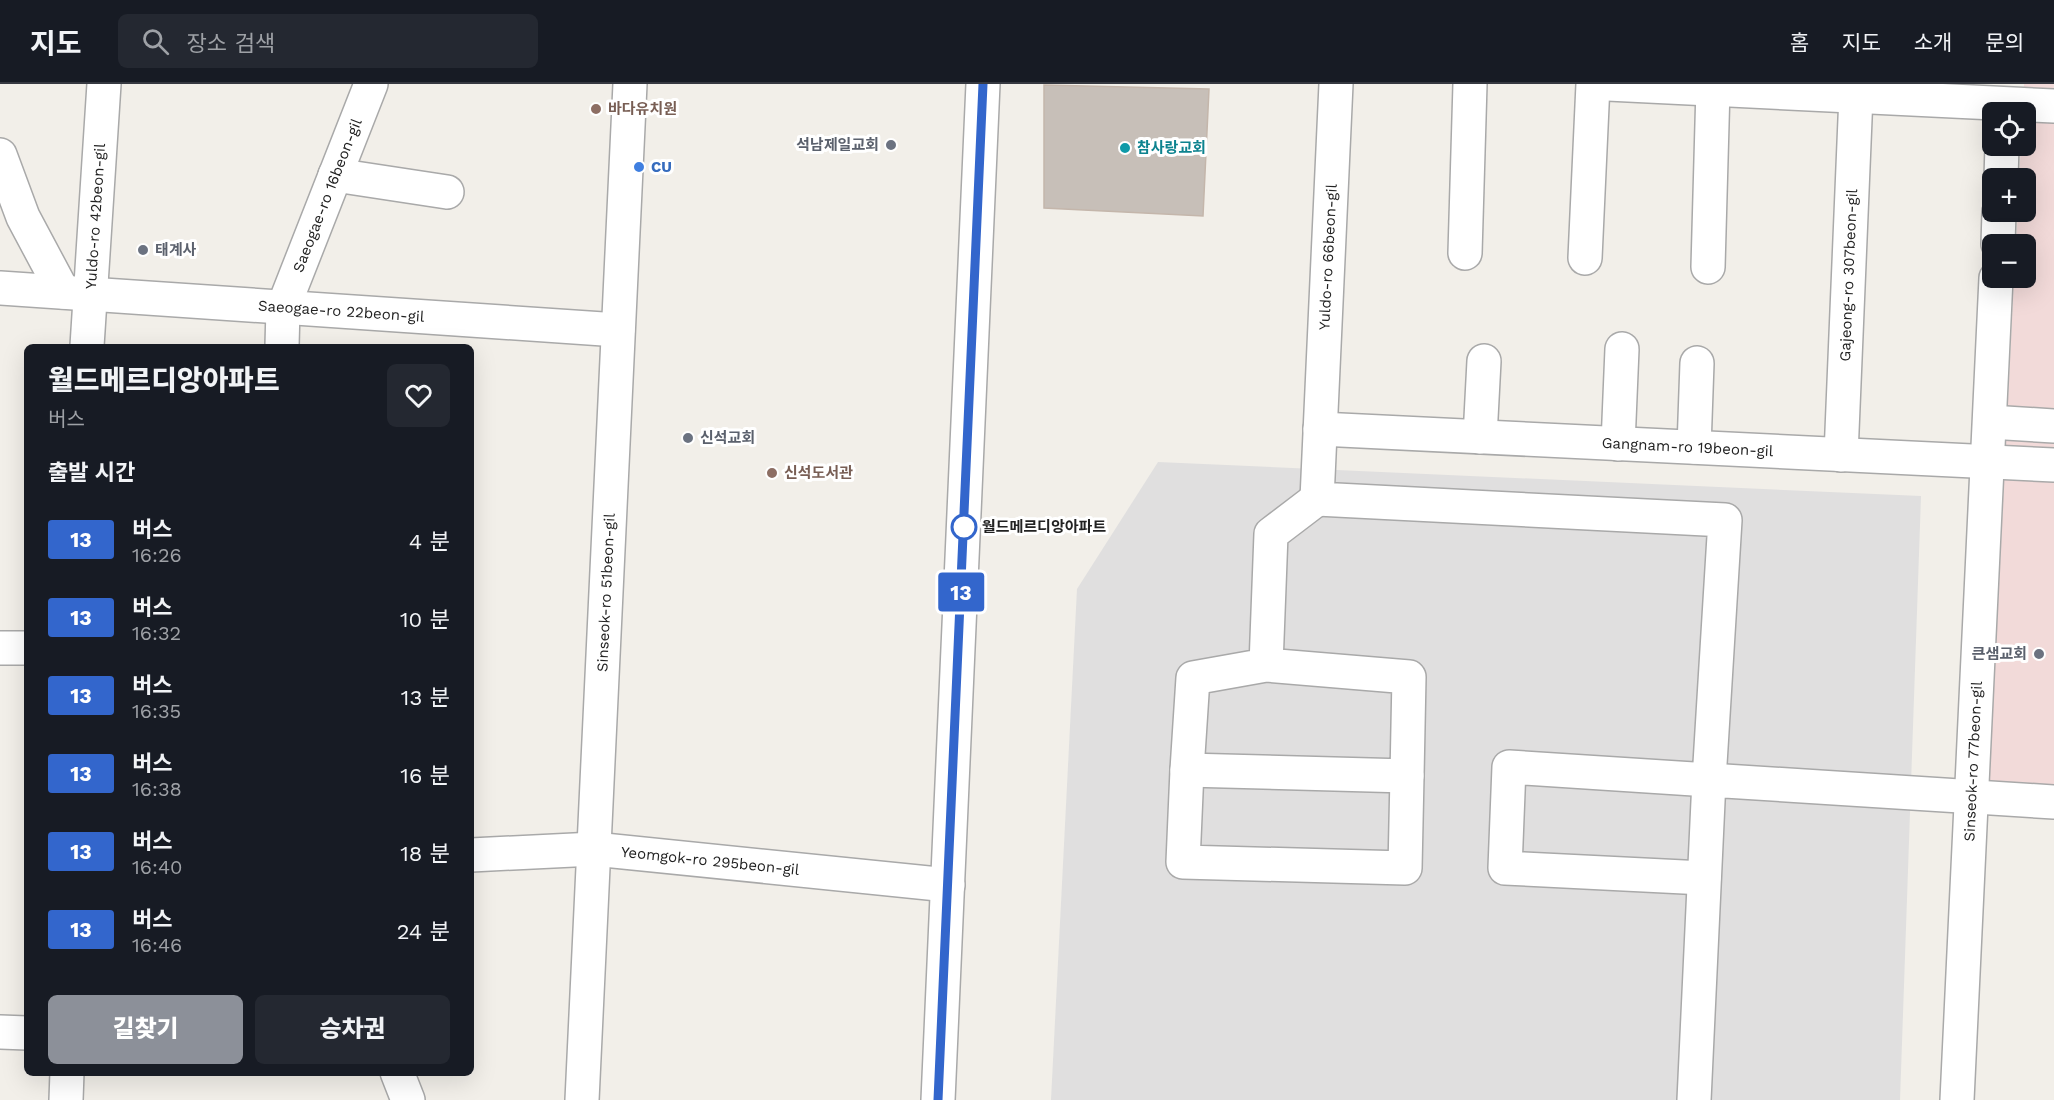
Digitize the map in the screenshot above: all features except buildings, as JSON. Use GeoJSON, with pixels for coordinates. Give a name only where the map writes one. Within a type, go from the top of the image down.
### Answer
{"type":"FeatureCollection","features":[{"type":"Feature","properties":{"kind":"street","name":"Yuldo-ro 42beon-gil"},"geometry":{"type":"LineString","coordinates":[[87,344],[76,293],[104,84]]}},
{"type":"Feature","properties":{"kind":"street","name":"Saeogae-ro 16beon-gil"},"geometry":{"type":"LineString","coordinates":[[282,344],[283,308],[371,84]]}},
{"type":"Feature","properties":{"kind":"street","name":"Sinseok-ro 51beon-gil"},"geometry":{"type":"LineString","coordinates":[[582,1100],[630,84]]}},
{"type":"Feature","properties":{"kind":"street"},"geometry":{"type":"LineString","coordinates":[[938,1100],[983,84]]}},
{"type":"Feature","properties":{"kind":"street","name":"Yuldo-ro 66beon-gil"},"geometry":{"type":"LineString","coordinates":[[1317,499],[1336,84]]}},
{"type":"Feature","properties":{"kind":"street"},"geometry":{"type":"LineString","coordinates":[[1465,253],[1470,84]]}},
{"type":"Feature","properties":{"kind":"street"},"geometry":{"type":"LineString","coordinates":[[1585,258],[1593,84]]}},
{"type":"Feature","properties":{"kind":"street"},"geometry":{"type":"LineString","coordinates":[[1608,84],[1811,89],[1856,95],[2005,100],[2054,106]]}},
{"type":"Feature","properties":{"kind":"street"},"geometry":{"type":"LineString","coordinates":[[1708,267],[1713,88]]}},
{"type":"Feature","properties":{"kind":"street","name":"Gajeong-ro 307beon-gil"},"geometry":{"type":"LineString","coordinates":[[1841,455],[1856,95]]}},
{"type":"Feature","properties":{"kind":"street"},"geometry":{"type":"LineString","coordinates":[[0,154],[23,217],[76,293]]}},
{"type":"Feature","properties":{"kind":"street"},"geometry":{"type":"LineString","coordinates":[[335,175],[447,192]]}},
{"type":"Feature","properties":{"kind":"street","name":"Saeogae-ro 22beon-gil"},"geometry":{"type":"LineString","coordinates":[[0,288],[618,330]]}},
{"type":"Feature","properties":{"kind":"street","name":"Sinseok-ro 77beon-gil"},"geometry":{"type":"LineString","coordinates":[[1957,1100],[1996,288]]}},
{"type":"Feature","properties":{"kind":"street"},"geometry":{"type":"LineString","coordinates":[[1618,444],[1622,350]]}},
{"type":"Feature","properties":{"kind":"street"},"geometry":{"type":"LineString","coordinates":[[1480,437],[1484,361]]}},
{"type":"Feature","properties":{"kind":"street"},"geometry":{"type":"LineString","coordinates":[[1694,447],[1697,363]]}},
{"type":"Feature","properties":{"kind":"street"},"geometry":{"type":"LineString","coordinates":[[1990,422],[2054,426]]}},
{"type":"Feature","properties":{"kind":"street","name":"Gangnam-ro 19beon-gil"},"geometry":{"type":"LineString","coordinates":[[1320,429],[2054,465]]}},
{"type":"Feature","properties":{"kind":"street"},"geometry":{"type":"LineString","coordinates":[[1266,665],[1271,534],[1317,499],[1725,520],[1709,780],[1694,1100]]}},
{"type":"Feature","properties":{"kind":"street"},"geometry":{"type":"LineString","coordinates":[[0,648],[24,648]]}},
{"type":"Feature","properties":{"kind":"street"},"geometry":{"type":"LineString","coordinates":[[1266,665],[1409,677],[1405,868],[1183,862],[1193,678],[1266,665]]}},
{"type":"Feature","properties":{"kind":"street"},"geometry":{"type":"LineString","coordinates":[[1704,878],[1505,868],[1509,766],[2054,802]]}},
{"type":"Feature","properties":{"kind":"street"},"geometry":{"type":"LineString","coordinates":[[1187,770],[1407,776]]}},
{"type":"Feature","properties":{"kind":"street","name":"Yeomgok-ro 295beon-gil"},"geometry":{"type":"LineString","coordinates":[[474,855],[594,849],[948,885]]}},
{"type":"Feature","properties":{"kind":"street"},"geometry":{"type":"LineString","coordinates":[[0,1032],[24,1033]]}},
{"type":"Feature","properties":{"kind":"street"},"geometry":{"type":"LineString","coordinates":[[66,1100],[67,1076]]}},
{"type":"Feature","properties":{"kind":"street"},"geometry":{"type":"LineString","coordinates":[[399,1076],[408,1100]]}},
{"type":"Feature","properties":{"kind":"shaded area"},"geometry":{"type":"Polygon","coordinates":[[[2024,84],[2054,84],[2054,791],[1989,787],[2014,288],[2036,288],[2036,234],[2017,234],[2017,222],[2036,222],[2036,168],[2020,168],[2020,156],[2036,156],[2036,102],[2024,102],[2024,84]]]}},
{"type":"Feature","properties":{"kind":"shaded area"},"geometry":{"type":"Polygon","coordinates":[[[1158,462],[1921,496],[1900,1100],[1051,1100],[1077,589],[1158,462]]]}},
{"type":"Feature","properties":{"kind":"bus line","name":"13"},"geometry":{"type":"LineString","coordinates":[[938,1100],[983,84]]}},
{"type":"Feature","properties":{"kind":"place","name":"바다유치원"},"geometry":{"type":"Point","coordinates":[596,109]}},
{"type":"Feature","properties":{"kind":"place","name":"석남제일교회"},"geometry":{"type":"Point","coordinates":[891,145]}},
{"type":"Feature","properties":{"kind":"place","name":"참사랑교회"},"geometry":{"type":"Point","coordinates":[1125,148]}},
{"type":"Feature","properties":{"kind":"place","name":"CU"},"geometry":{"type":"Point","coordinates":[639,167]}},
{"type":"Feature","properties":{"kind":"place","name":"태계사"},"geometry":{"type":"Point","coordinates":[143,250]}},
{"type":"Feature","properties":{"kind":"place","name":"신석교회"},"geometry":{"type":"Point","coordinates":[688,438]}},
{"type":"Feature","properties":{"kind":"place","name":"신석도서관"},"geometry":{"type":"Point","coordinates":[772,473]}},
{"type":"Feature","properties":{"kind":"place","name":"월드메르디앙아파트"},"geometry":{"type":"Point","coordinates":[964,527]}},
{"type":"Feature","properties":{"kind":"place","name":"큰샘교회"},"geometry":{"type":"Point","coordinates":[2039,654]}}]}
